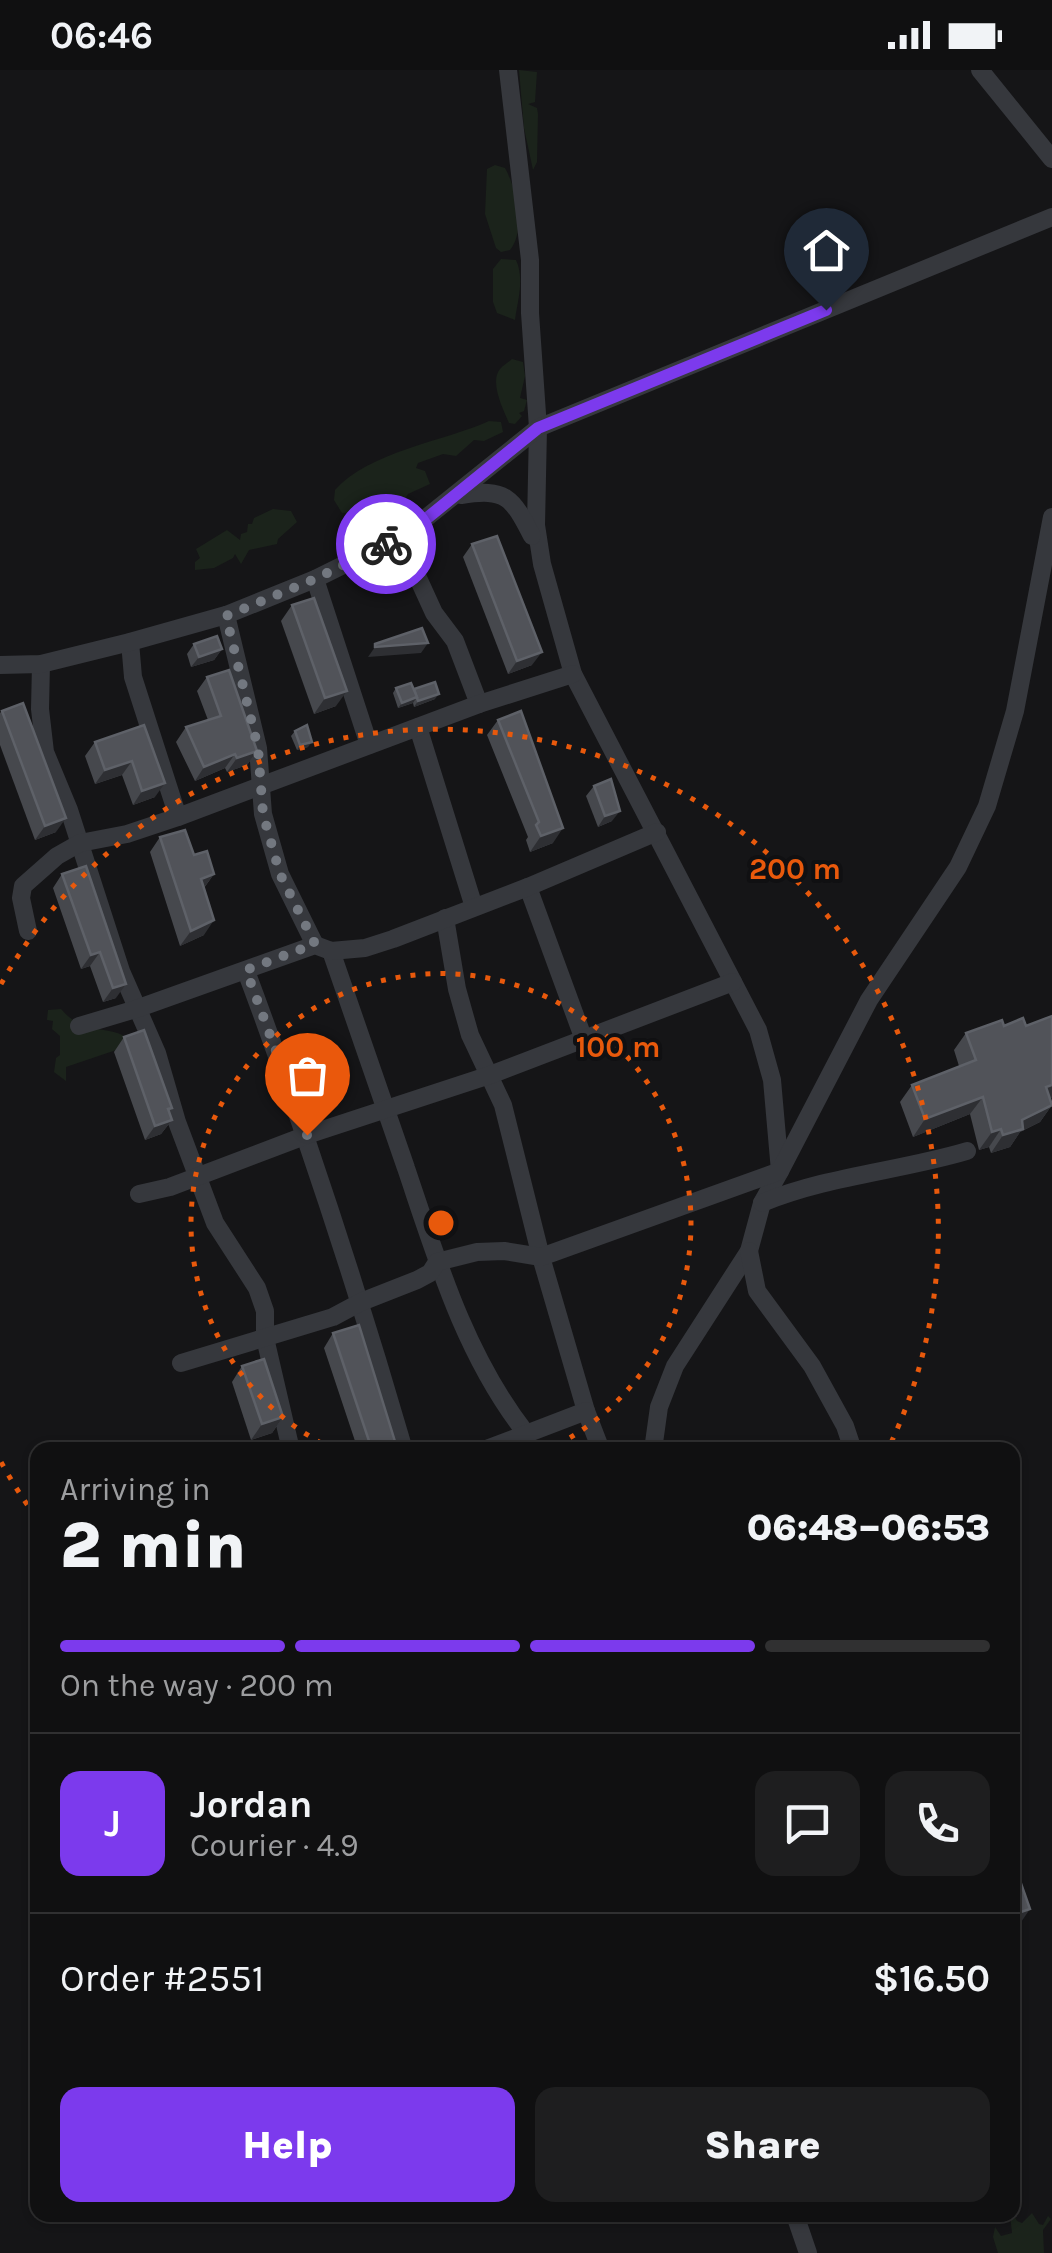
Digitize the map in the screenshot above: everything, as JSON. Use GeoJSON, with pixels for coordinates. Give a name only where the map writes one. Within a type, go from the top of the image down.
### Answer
{"type":"FeatureCollection","features":[{"type":"Feature","properties":{"kind":"street"},"geometry":{"type":"LineString","coordinates":[[508,70],[530,260],[538,428],[536,525],[540,550],[574,674],[758,1030],[772,1080],[780,1170]]}},
{"type":"Feature","properties":{"kind":"street"},"geometry":{"type":"LineString","coordinates":[[980,70],[1052,160]]}},
{"type":"Feature","properties":{"kind":"street"},"geometry":{"type":"LineString","coordinates":[[0,665],[41,664],[226,616],[315,579],[406,534],[538,428],[1052,218]]}},
{"type":"Feature","properties":{"kind":"street"},"geometry":{"type":"LineString","coordinates":[[456,496],[500,493],[520,511],[540,550]]}},
{"type":"Feature","properties":{"kind":"street"},"geometry":{"type":"LineString","coordinates":[[654,1442],[660,1407],[675,1366],[749,1252],[762,1203],[869,1000],[958,867],[986,806],[1015,711],[1052,517]]}},
{"type":"Feature","properties":{"kind":"street"},"geometry":{"type":"LineString","coordinates":[[406,534],[418,578],[434,613],[460,651],[478,704]]}},
{"type":"Feature","properties":{"kind":"street"},"geometry":{"type":"LineString","coordinates":[[315,579],[369,744]]}},
{"type":"Feature","properties":{"kind":"street"},"geometry":{"type":"LineString","coordinates":[[226,616],[250,706],[263,814],[280,874],[323,948],[466,1333],[500,1398],[525,1432]]}},
{"type":"Feature","properties":{"kind":"street"},"geometry":{"type":"LineString","coordinates":[[130,642],[133,677],[178,818]]}},
{"type":"Feature","properties":{"kind":"street"},"geometry":{"type":"LineString","coordinates":[[41,664],[40,709],[45,752],[136,1009],[148,1027],[176,1122],[215,1222],[256,1288],[265,1312],[265,1338],[289,1442]]}},
{"type":"Feature","properties":{"kind":"street"},"geometry":{"type":"LineString","coordinates":[[28,931],[23,886],[57,856],[80,843],[178,818],[478,704],[574,674]]}},
{"type":"Feature","properties":{"kind":"street"},"geometry":{"type":"LineString","coordinates":[[418,726],[474,908]]}},
{"type":"Feature","properties":{"kind":"street"},"geometry":{"type":"LineString","coordinates":[[79,1026],[323,948],[365,948],[528,888],[656,832]]}},
{"type":"Feature","properties":{"kind":"street"},"geometry":{"type":"LineString","coordinates":[[528,888],[583,1037]]}},
{"type":"Feature","properties":{"kind":"street"},"geometry":{"type":"LineString","coordinates":[[445,918],[456,989],[470,1034],[503,1105],[541,1257],[598,1442]]}},
{"type":"Feature","properties":{"kind":"street"},"geometry":{"type":"LineString","coordinates":[[246,970],[307,1135],[362,1302],[402,1442]]}},
{"type":"Feature","properties":{"kind":"street"},"geometry":{"type":"LineString","coordinates":[[140,1194],[170,1187],[307,1135],[490,1075],[733,982]]}},
{"type":"Feature","properties":{"kind":"street"},"geometry":{"type":"LineString","coordinates":[[762,1203],[789,1192],[968,1151]]}},
{"type":"Feature","properties":{"kind":"street"},"geometry":{"type":"LineString","coordinates":[[181,1363],[333,1317],[417,1280],[430,1273],[438,1262],[477,1252],[541,1257],[780,1170]]}},
{"type":"Feature","properties":{"kind":"street"},"geometry":{"type":"LineString","coordinates":[[749,1252],[757,1291],[812,1366],[850,1442]]}},
{"type":"Feature","properties":{"kind":"street"},"geometry":{"type":"LineString","coordinates":[[502,1442],[586,1411]]}},
{"type":"Feature","properties":{"kind":"street"},"geometry":{"type":"LineString","coordinates":[[797,2222],[808,2253]]}},
{"type":"Feature","properties":{"kind":"shaded area"},"geometry":{"type":"Polygon","coordinates":[[[519,70],[537,72],[535,102],[528,104],[537,108],[538,114],[537,162],[533,170],[524,128],[519,70]]]}},
{"type":"Feature","properties":{"kind":"shaded area"},"geometry":{"type":"Polygon","coordinates":[[[495,165],[505,168],[519,221],[515,242],[510,250],[501,252],[496,248],[485,214],[487,169],[495,165]]]}},
{"type":"Feature","properties":{"kind":"shaded area"},"geometry":{"type":"Polygon","coordinates":[[[501,259],[516,260],[519,267],[515,320],[497,313],[493,302],[493,269],[501,259]]]}},
{"type":"Feature","properties":{"kind":"shaded area"},"geometry":{"type":"Polygon","coordinates":[[[512,359],[523,362],[525,376],[520,398],[527,400],[515,424],[509,423],[496,381],[500,369],[512,359]]]}},
{"type":"Feature","properties":{"kind":"shaded area"},"geometry":{"type":"Polygon","coordinates":[[[489,421],[501,422],[503,432],[484,441],[474,440],[456,456],[443,454],[418,463],[416,468],[425,471],[430,484],[408,494],[404,500],[381,501],[377,509],[368,509],[366,515],[342,513],[334,500],[335,490],[367,466],[489,421]]]}},
{"type":"Feature","properties":{"kind":"shaded area"},"geometry":{"type":"Polygon","coordinates":[[[273,509],[291,511],[297,522],[277,544],[249,550],[241,564],[235,554],[214,568],[195,570],[195,562],[200,558],[196,549],[227,530],[240,540],[254,518],[273,509]]]}},
{"type":"Feature","properties":{"kind":"shaded area"},"geometry":{"type":"Polygon","coordinates":[[[61,1009],[80,1024],[117,1033],[134,1044],[66,1067],[66,1081],[54,1072],[60,1055],[60,1036],[52,1029],[53,1021],[47,1020],[48,1010],[61,1009]]]}},
{"type":"Feature","properties":{"kind":"shaded area"},"geometry":{"type":"Polygon","coordinates":[[[1032,2213],[1039,2224],[1043,2225],[1048,2216],[1051,2219],[1043,2230],[1044,2253],[998,2253],[993,2237],[995,2227],[1001,2236],[1012,2233],[1011,2222],[1022,2223],[1032,2213]]]}},
{"type":"Feature","properties":{"kind":"building"},"geometry":{"type":"Polygon","coordinates":[[[497,536],[542,652],[517,661],[472,544],[497,536]]]}},
{"type":"Feature","properties":{"kind":"building"},"geometry":{"type":"Polygon","coordinates":[[[314,598],[347,691],[325,698],[292,605],[314,598]]]}},
{"type":"Feature","properties":{"kind":"building"},"geometry":{"type":"Polygon","coordinates":[[[422,628],[428,643],[375,647],[375,644],[422,628]]]}},
{"type":"Feature","properties":{"kind":"building"},"geometry":{"type":"Polygon","coordinates":[[[217,636],[222,649],[199,657],[194,644],[217,636]]]}},
{"type":"Feature","properties":{"kind":"building"},"geometry":{"type":"Polygon","coordinates":[[[229,670],[257,751],[237,758],[235,754],[204,767],[186,727],[221,716],[207,677],[229,670]]]}},
{"type":"Feature","properties":{"kind":"building"},"geometry":{"type":"Polygon","coordinates":[[[435,682],[439,694],[418,701],[414,689],[435,682]]]}},
{"type":"Feature","properties":{"kind":"building"},"geometry":{"type":"Polygon","coordinates":[[[411,683],[417,697],[402,703],[396,688],[411,683]]]}},
{"type":"Feature","properties":{"kind":"building"},"geometry":{"type":"Polygon","coordinates":[[[23,703],[66,818],[45,826],[2,711],[23,703]]]}},
{"type":"Feature","properties":{"kind":"building"},"geometry":{"type":"Polygon","coordinates":[[[521,711],[563,828],[541,836],[498,720],[521,711]]]}},
{"type":"Feature","properties":{"kind":"building"},"geometry":{"type":"Polygon","coordinates":[[[144,725],[165,783],[142,791],[132,761],[105,770],[95,742],[144,725]]]}},
{"type":"Feature","properties":{"kind":"building"},"geometry":{"type":"Polygon","coordinates":[[[307,725],[312,742],[300,745],[295,731],[307,725]]]}},
{"type":"Feature","properties":{"kind":"building"},"geometry":{"type":"Polygon","coordinates":[[[611,779],[620,811],[605,816],[594,786],[611,779]]]}},
{"type":"Feature","properties":{"kind":"building"},"geometry":{"type":"Polygon","coordinates":[[[185,830],[194,855],[207,851],[214,874],[201,879],[214,920],[191,931],[160,837],[185,830]]]}},
{"type":"Feature","properties":{"kind":"building"},"geometry":{"type":"Polygon","coordinates":[[[86,866],[126,984],[113,988],[100,952],[91,955],[62,874],[86,866]]]}},
{"type":"Feature","properties":{"kind":"building"},"geometry":{"type":"Polygon","coordinates":[[[1052,1016],[1052,1085],[1046,1087],[1052,1105],[1022,1120],[1023,1129],[1003,1135],[1001,1129],[992,1132],[983,1097],[925,1119],[912,1085],[976,1060],[966,1033],[1002,1020],[1004,1026],[1023,1018],[1026,1026],[1052,1016]]]}},
{"type":"Feature","properties":{"kind":"building"},"geometry":{"type":"Polygon","coordinates":[[[144,1030],[172,1108],[168,1109],[172,1120],[155,1126],[124,1037],[144,1030]]]}},
{"type":"Feature","properties":{"kind":"building"},"geometry":{"type":"Polygon","coordinates":[[[359,1325],[395,1442],[369,1442],[333,1333],[359,1325]]]}},
{"type":"Feature","properties":{"kind":"building"},"geometry":{"type":"Polygon","coordinates":[[[264,1359],[283,1417],[262,1424],[242,1366],[264,1359]]]}},
{"type":"Feature","properties":{"kind":"building"},"geometry":{"type":"Polygon","coordinates":[[[1020,1881],[1030,1909],[1020,1912],[1020,1881]]]}},
{"type":"Feature","properties":{"kind":"way so far"},"geometry":{"type":"LineString","coordinates":[[307,1135],[246,970],[315,944],[280,874],[263,814],[258,748],[226,616],[386,544]]}},
{"type":"Feature","properties":{"kind":"route"},"geometry":{"type":"LineString","coordinates":[[386,544],[406,534],[480,478],[538,428],[826,310]]}}]}
